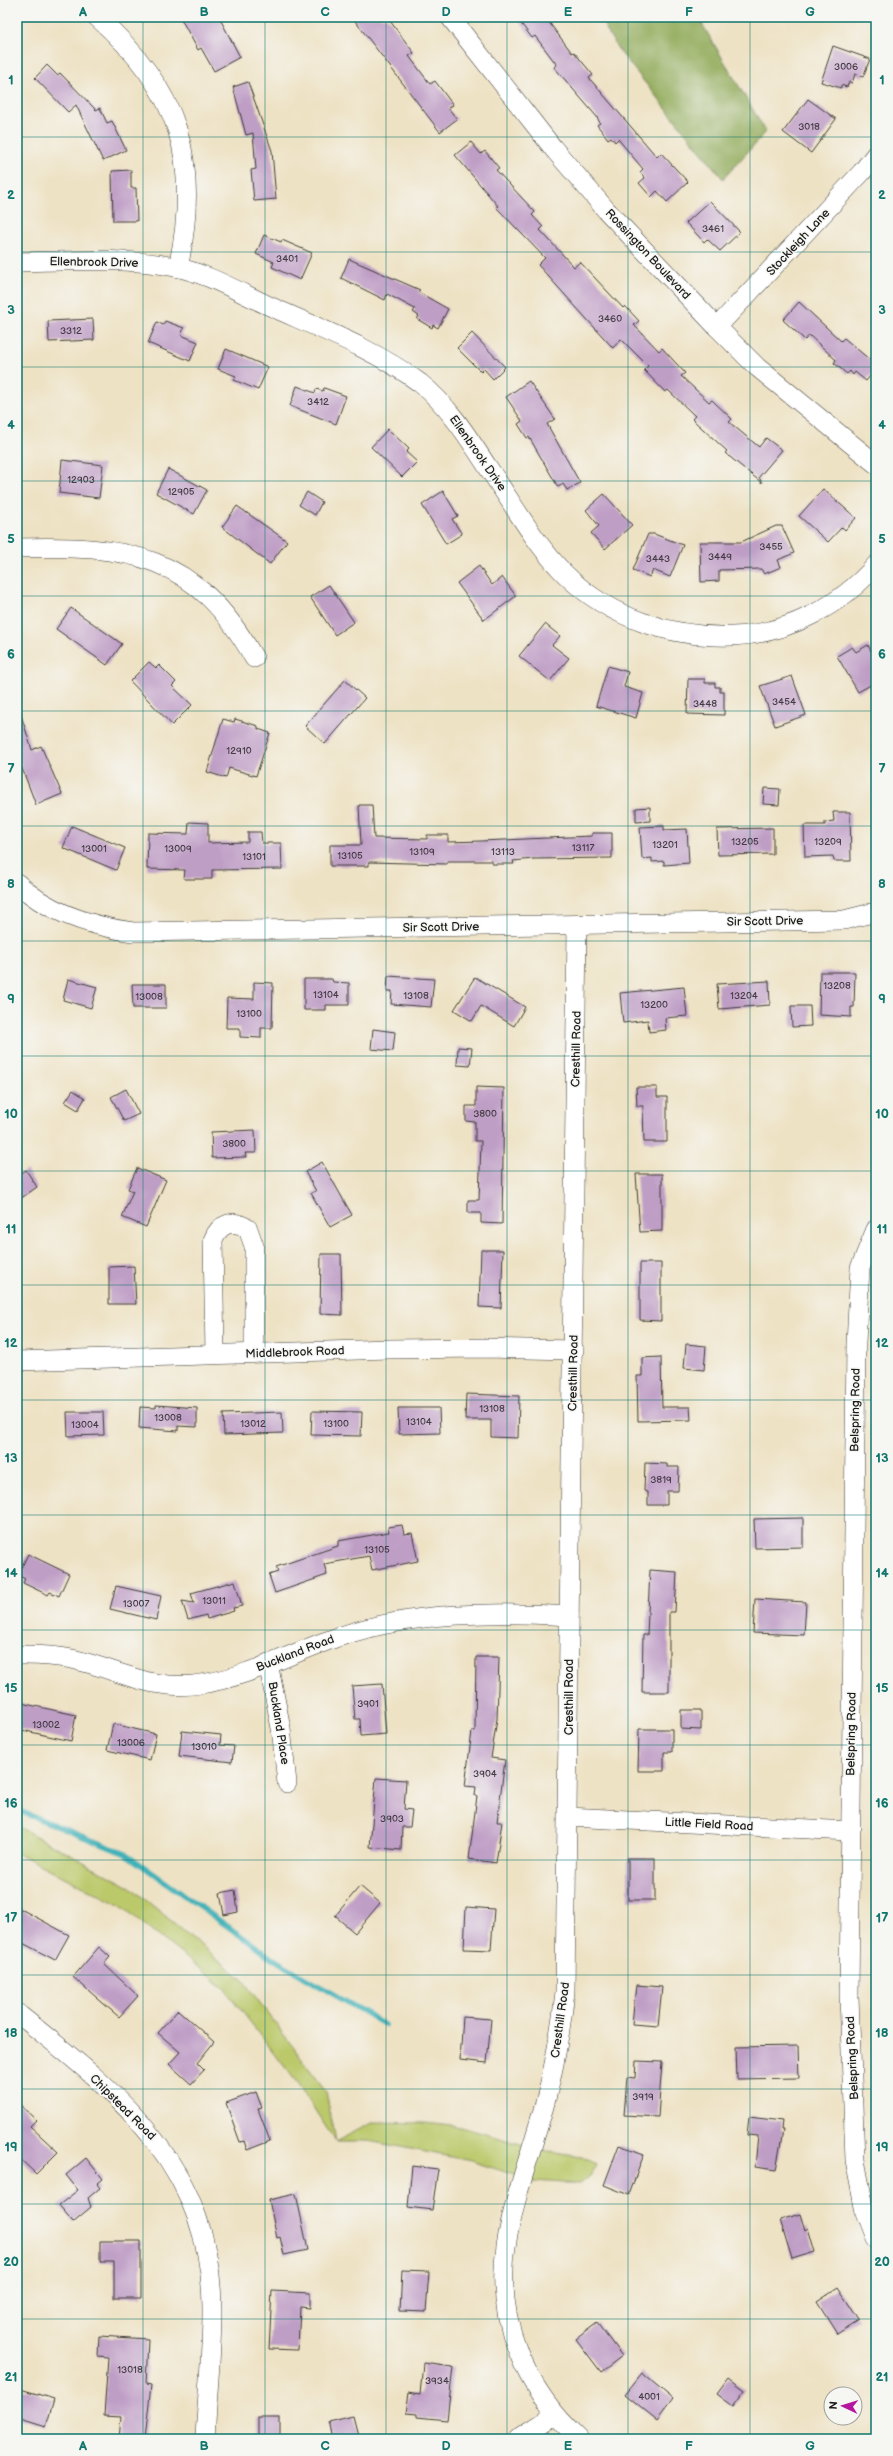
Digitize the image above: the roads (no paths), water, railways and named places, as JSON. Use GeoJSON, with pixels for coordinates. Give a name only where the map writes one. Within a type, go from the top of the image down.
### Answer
{"type":"FeatureCollection","features":[{"type":"Feature","properties":{"kind":"street"},"geometry":{"type":"LineString","coordinates":[[97,17],[122,39],[146,67],[163,95],[177,127],[186,161],[188,194],[186,231],[178,268]]}},
{"type":"Feature","properties":{"kind":"street","name":"Rossington Boulevard"},"geometry":{"type":"LineString","coordinates":[[450,17],[553,148],[607,211],[717,327],[757,367],[876,464]]}},
{"type":"Feature","properties":{"kind":"street","name":"Stockleigh Lane"},"geometry":{"type":"LineString","coordinates":[[717,327],[862,172],[876,154]]}},
{"type":"Feature","properties":{"kind":"street","name":"Ellenbrook Drive"},"geometry":{"type":"LineString","coordinates":[[17,262],[114,260],[178,268],[214,281],[373,353],[422,385],[457,420],[539,544],[566,574],[597,599],[628,617],[664,629],[704,637],[741,636],[777,630],[810,617],[841,598],[876,566]]}},
{"type":"Feature","properties":{"kind":"street"},"geometry":{"type":"LineString","coordinates":[[17,548],[80,548],[127,553],[151,560],[173,571],[199,589],[221,609],[239,632],[254,658]]}},
{"type":"Feature","properties":{"kind":"street","name":"Sir Scott Drive"},"geometry":{"type":"LineString","coordinates":[[17,883],[43,902],[78,920],[105,928],[133,932],[844,920],[876,912]]}},
{"type":"Feature","properties":{"kind":"street","name":"Cresthill Road"},"geometry":{"type":"LineString","coordinates":[[577,925],[574,1350],[569,1616],[566,1992],[558,2046],[546,2099],[520,2187],[506,2245],[504,2299],[511,2334],[524,2368],[539,2395],[555,2415],[579,2439]]}},
{"type":"Feature","properties":{"kind":"street"},"geometry":{"type":"LineString","coordinates":[[215,1354],[213,1240],[216,1231],[225,1224],[234,1222],[248,1229],[254,1246],[254,1353]]}},
{"type":"Feature","properties":{"kind":"street","name":"Belspring Road"},"geometry":{"type":"LineString","coordinates":[[876,1229],[860,1268],[856,1343],[848,1996],[854,2160],[864,2207],[876,2238]]}},
{"type":"Feature","properties":{"kind":"street","name":"Middlebrook Road"},"geometry":{"type":"LineString","coordinates":[[17,1361],[215,1354],[486,1348],[574,1350]]}},
{"type":"Feature","properties":{"kind":"street","name":"Buckland Road"},"geometry":{"type":"LineString","coordinates":[[24,1656],[49,1655],[74,1659],[117,1674],[156,1684],[172,1686],[200,1684],[228,1678],[340,1636],[394,1624],[450,1616],[506,1612],[569,1616]]}},
{"type":"Feature","properties":{"kind":"street","name":"Buckland Place"},"geometry":{"type":"LineString","coordinates":[[268,1663],[281,1728],[287,1783]]}},
{"type":"Feature","properties":{"kind":"street","name":"Little Field Road"},"geometry":{"type":"LineString","coordinates":[[568,1817],[850,1831]]}},
{"type":"Feature","properties":{"kind":"street","name":"Chipstead Road"},"geometry":{"type":"LineString","coordinates":[[17,2013],[60,2048],[146,2128],[180,2177],[192,2201],[203,2237],[212,2304],[205,2439]]}},
{"type":"Feature","properties":{"kind":"street"},"geometry":{"type":"LineString","coordinates":[[518,2439],[555,2415]]}},
{"type":"Feature","properties":{"kind":"waterway"},"geometry":{"type":"LineString","coordinates":[[17,1810],[126,1854],[272,1958],[384,2024]]}}]}
